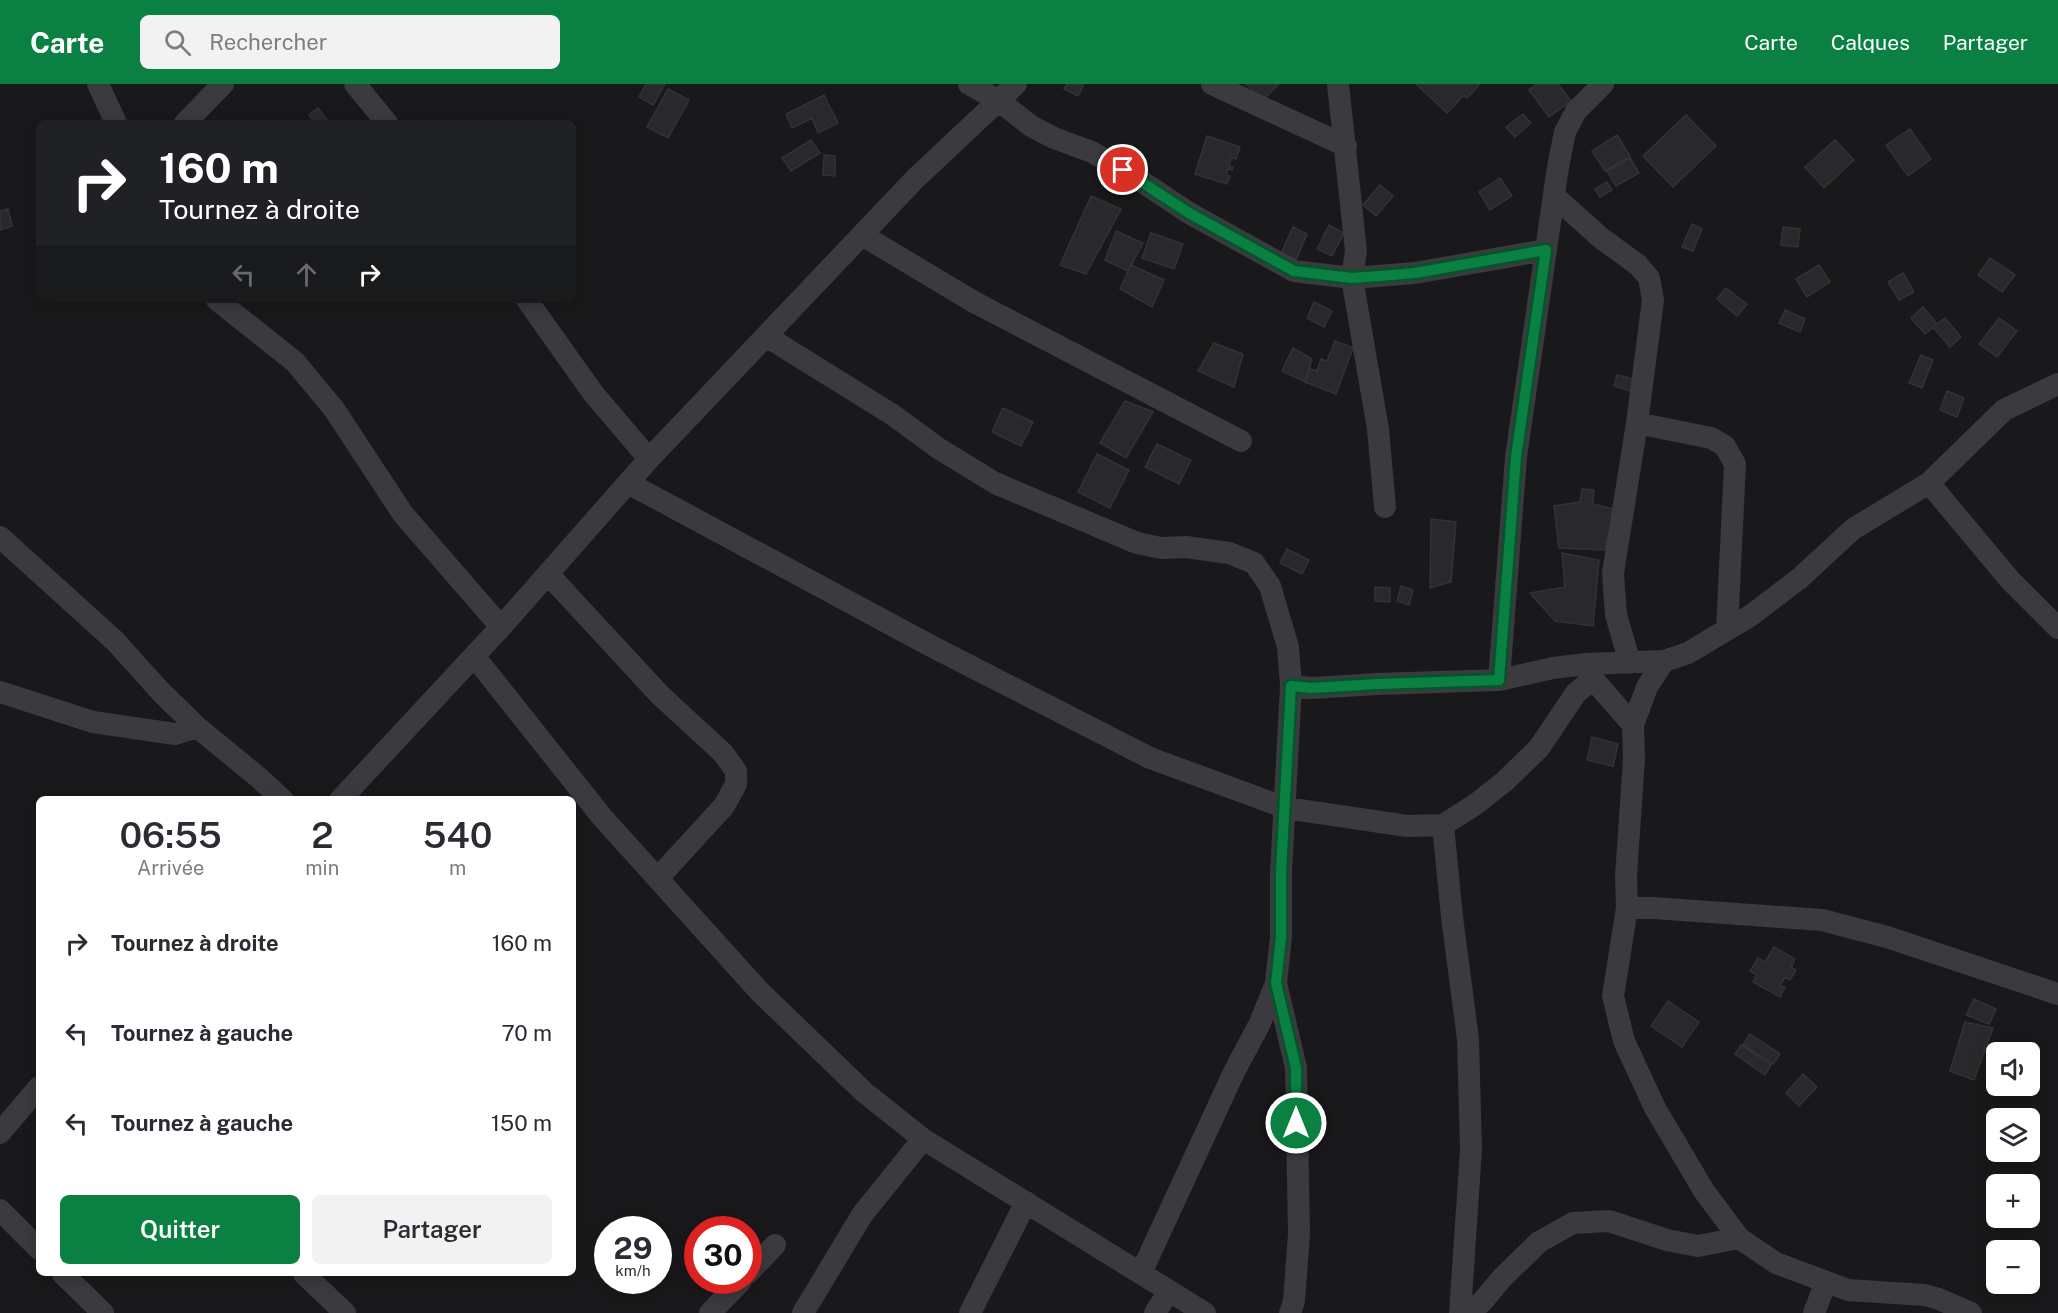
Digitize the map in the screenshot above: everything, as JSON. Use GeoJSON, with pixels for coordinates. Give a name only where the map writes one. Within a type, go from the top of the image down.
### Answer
{"type":"FeatureCollection","features":[{"type":"Feature","properties":{"kind":"street"},"geometry":{"type":"LineString","coordinates":[[98,84],[115,120]]}},
{"type":"Feature","properties":{"kind":"street"},"geometry":{"type":"LineString","coordinates":[[188,120],[224,84]]}},
{"type":"Feature","properties":{"kind":"street"},"geometry":{"type":"LineString","coordinates":[[355,84],[385,120]]}},
{"type":"Feature","properties":{"kind":"street"},"geometry":{"type":"LineString","coordinates":[[969,84],[999,101],[1031,126],[1054,138],[1092,152],[1189,213],[1294,271],[1352,278],[1415,273],[1546,250]]}},
{"type":"Feature","properties":{"kind":"street"},"geometry":{"type":"LineString","coordinates":[[344,796],[501,627],[649,459],[953,141],[1016,84]]}},
{"type":"Feature","properties":{"kind":"street"},"geometry":{"type":"LineString","coordinates":[[1212,84],[1346,147]]}},
{"type":"Feature","properties":{"kind":"street"},"geometry":{"type":"LineString","coordinates":[[1338,84],[1356,251],[1352,278],[1378,429],[1385,507]]}},
{"type":"Feature","properties":{"kind":"street"},"geometry":{"type":"LineString","coordinates":[[1499,680],[1516,457],[1565,132],[1576,111],[1603,84]]}},
{"type":"Feature","properties":{"kind":"street"},"geometry":{"type":"LineString","coordinates":[[1554,196],[1601,238],[1638,265],[1649,278],[1653,300],[1637,423],[1613,573],[1616,615],[1630,663]]}},
{"type":"Feature","properties":{"kind":"street"},"geometry":{"type":"LineString","coordinates":[[862,235],[974,302],[1241,441]]}},
{"type":"Feature","properties":{"kind":"street"},"geometry":{"type":"LineString","coordinates":[[221,303],[295,362],[334,409],[404,514],[501,627]]}},
{"type":"Feature","properties":{"kind":"street"},"geometry":{"type":"LineString","coordinates":[[529,303],[593,393],[649,459]]}},
{"type":"Feature","properties":{"kind":"street"},"geometry":{"type":"LineString","coordinates":[[766,336],[893,415],[938,448],[994,483],[1137,543],[1161,548],[1186,547],[1228,553],[1254,563],[1270,586],[1288,647],[1291,686],[1281,872],[1281,937],[1276,983],[1260,1023],[1234,1072],[1141,1273]]}},
{"type":"Feature","properties":{"kind":"street"},"geometry":{"type":"LineString","coordinates":[[1291,686],[1312,688],[1499,680],[1553,668],[1590,672],[1630,663],[1665,662],[1688,653],[1749,616],[1800,578],[1852,529],[1929,483],[2004,410],[2058,384]]}},
{"type":"Feature","properties":{"kind":"street"},"geometry":{"type":"LineString","coordinates":[[1637,423],[1711,438],[1725,446],[1735,464],[1727,629]]}},
{"type":"Feature","properties":{"kind":"street"},"geometry":{"type":"LineString","coordinates":[[628,483],[931,646],[1150,758],[1286,808],[1407,826],[1443,825],[1476,804],[1505,781],[1539,748],[1590,672]]}},
{"type":"Feature","properties":{"kind":"street"},"geometry":{"type":"LineString","coordinates":[[1929,483],[2010,580],[2058,628]]}},
{"type":"Feature","properties":{"kind":"street"},"geometry":{"type":"LineString","coordinates":[[0,537],[115,642],[197,727],[279,796]]}},
{"type":"Feature","properties":{"kind":"street"},"geometry":{"type":"LineString","coordinates":[[548,574],[644,678],[723,753],[736,771],[736,784],[724,806],[658,878]]}},
{"type":"Feature","properties":{"kind":"street"},"geometry":{"type":"LineString","coordinates":[[474,656],[602,817],[759,991],[864,1092],[923,1139],[1205,1313]]}},
{"type":"Feature","properties":{"kind":"street"},"geometry":{"type":"LineString","coordinates":[[1665,662],[1647,687],[1633,724],[1634,759],[1626,876],[1627,908],[1613,996],[1624,1041],[1655,1108],[1704,1191],[1739,1238],[1776,1263],[1848,1290],[1925,1295],[1971,1313]]}},
{"type":"Feature","properties":{"kind":"street"},"geometry":{"type":"LineString","coordinates":[[1590,672],[1633,724]]}},
{"type":"Feature","properties":{"kind":"street"},"geometry":{"type":"LineString","coordinates":[[0,693],[93,722],[175,734],[197,727]]}},
{"type":"Feature","properties":{"kind":"street"},"geometry":{"type":"LineString","coordinates":[[1443,825],[1468,1039],[1471,1150],[1460,1313]]}},
{"type":"Feature","properties":{"kind":"street"},"geometry":{"type":"LineString","coordinates":[[1627,908],[1822,920],[1887,937],[2058,994]]}},
{"type":"Feature","properties":{"kind":"street"},"geometry":{"type":"LineString","coordinates":[[1276,983],[1296,1068],[1299,1234],[1294,1301],[1290,1313]]}},
{"type":"Feature","properties":{"kind":"street"},"geometry":{"type":"LineString","coordinates":[[0,1133],[36,1091]]}},
{"type":"Feature","properties":{"kind":"street"},"geometry":{"type":"LineString","coordinates":[[802,1313],[862,1215],[923,1139]]}},
{"type":"Feature","properties":{"kind":"street"},"geometry":{"type":"LineString","coordinates":[[970,1313],[1026,1202]]}},
{"type":"Feature","properties":{"kind":"street"},"geometry":{"type":"LineString","coordinates":[[0,1210],[36,1246]]}},
{"type":"Feature","properties":{"kind":"street"},"geometry":{"type":"LineString","coordinates":[[1468,1313],[1482,1302],[1502,1278],[1539,1242],[1573,1222],[1609,1221],[1667,1240],[1698,1246],[1739,1238]]}},
{"type":"Feature","properties":{"kind":"street"},"geometry":{"type":"LineString","coordinates":[[762,1258],[775,1245]]}},
{"type":"Feature","properties":{"kind":"street"},"geometry":{"type":"LineString","coordinates":[[65,1276],[103,1313]]}},
{"type":"Feature","properties":{"kind":"street"},"geometry":{"type":"LineString","coordinates":[[306,1276],[345,1313]]}},
{"type":"Feature","properties":{"kind":"street"},"geometry":{"type":"LineString","coordinates":[[1814,1313],[1826,1282]]}},
{"type":"Feature","properties":{"kind":"street"},"geometry":{"type":"LineString","coordinates":[[1155,1313],[1169,1291]]}},
{"type":"Feature","properties":{"kind":"street"},"geometry":{"type":"LineString","coordinates":[[710,1313],[728,1294]]}},
{"type":"Feature","properties":{"kind":"building"},"geometry":{"type":"Polygon","coordinates":[[[646,84],[665,84],[653,105],[639,97],[646,84]]]}},
{"type":"Feature","properties":{"kind":"building"},"geometry":{"type":"Polygon","coordinates":[[[1067,84],[1084,84],[1078,96],[1064,89],[1067,84]]]}},
{"type":"Feature","properties":{"kind":"building"},"geometry":{"type":"Polygon","coordinates":[[[1246,84],[1279,84],[1263,100],[1246,84]]]}},
{"type":"Feature","properties":{"kind":"building"},"geometry":{"type":"Polygon","coordinates":[[[1416,84],[1480,84],[1467,98],[1464,95],[1447,113],[1416,84]]]}},
{"type":"Feature","properties":{"kind":"building"},"geometry":{"type":"Polygon","coordinates":[[[1537,84],[1558,84],[1571,101],[1549,117],[1529,90],[1537,84]]]}},
{"type":"Feature","properties":{"kind":"building"},"geometry":{"type":"Polygon","coordinates":[[[668,89],[689,100],[668,138],[647,127],[668,89]]]}},
{"type":"Feature","properties":{"kind":"building"},"geometry":{"type":"Polygon","coordinates":[[[824,95],[838,123],[818,133],[812,118],[792,128],[786,114],[824,95]]]}},
{"type":"Feature","properties":{"kind":"building"},"geometry":{"type":"Polygon","coordinates":[[[318,108],[327,120],[313,120],[309,115],[318,108]]]}},
{"type":"Feature","properties":{"kind":"building"},"geometry":{"type":"Polygon","coordinates":[[[1523,114],[1531,123],[1515,137],[1506,127],[1523,114]]]}},
{"type":"Feature","properties":{"kind":"building"},"geometry":{"type":"Polygon","coordinates":[[[1686,115],[1716,146],[1673,187],[1643,156],[1686,115]]]}},
{"type":"Feature","properties":{"kind":"building"},"geometry":{"type":"Polygon","coordinates":[[[1910,129],[1931,159],[1908,176],[1886,145],[1910,129]]]}},
{"type":"Feature","properties":{"kind":"building"},"geometry":{"type":"Polygon","coordinates":[[[1617,135],[1630,156],[1605,171],[1592,151],[1617,135]]]}},
{"type":"Feature","properties":{"kind":"building"},"geometry":{"type":"Polygon","coordinates":[[[1207,136],[1240,147],[1236,159],[1231,158],[1229,166],[1233,167],[1232,170],[1228,169],[1226,175],[1230,176],[1227,184],[1195,174],[1207,136]]]}},
{"type":"Feature","properties":{"kind":"building"},"geometry":{"type":"Polygon","coordinates":[[[811,140],[820,153],[791,171],[782,158],[811,140]]]}},
{"type":"Feature","properties":{"kind":"building"},"geometry":{"type":"Polygon","coordinates":[[[1835,140],[1854,160],[1824,188],[1805,167],[1835,140]]]}},
{"type":"Feature","properties":{"kind":"building"},"geometry":{"type":"Polygon","coordinates":[[[824,155],[835,156],[835,176],[823,175],[824,155]]]}},
{"type":"Feature","properties":{"kind":"building"},"geometry":{"type":"Polygon","coordinates":[[[1630,158],[1639,173],[1616,186],[1607,171],[1630,158]]]}},
{"type":"Feature","properties":{"kind":"building"},"geometry":{"type":"Polygon","coordinates":[[[1500,178],[1512,196],[1490,210],[1479,192],[1500,178]]]}},
{"type":"Feature","properties":{"kind":"building"},"geometry":{"type":"Polygon","coordinates":[[[1607,182],[1612,190],[1600,197],[1595,189],[1607,182]]]}},
{"type":"Feature","properties":{"kind":"building"},"geometry":{"type":"Polygon","coordinates":[[[1380,185],[1393,196],[1376,216],[1363,205],[1380,185]]]}},
{"type":"Feature","properties":{"kind":"building"},"geometry":{"type":"Polygon","coordinates":[[[1091,196],[1121,209],[1086,274],[1060,265],[1091,196]]]}},
{"type":"Feature","properties":{"kind":"building"},"geometry":{"type":"Polygon","coordinates":[[[8,209],[12,226],[0,230],[0,211],[8,209]]]}},
{"type":"Feature","properties":{"kind":"building"},"geometry":{"type":"Polygon","coordinates":[[[1692,224],[1702,229],[1693,251],[1682,247],[1692,224]]]}},
{"type":"Feature","properties":{"kind":"building"},"geometry":{"type":"Polygon","coordinates":[[[1329,225],[1344,233],[1332,256],[1317,249],[1329,225]]]}},
{"type":"Feature","properties":{"kind":"building"},"geometry":{"type":"Polygon","coordinates":[[[1293,227],[1307,234],[1296,260],[1281,254],[1293,227]]]}},
{"type":"Feature","properties":{"kind":"building"},"geometry":{"type":"Polygon","coordinates":[[[1783,227],[1800,229],[1798,247],[1781,245],[1783,227]]]}},
{"type":"Feature","properties":{"kind":"building"},"geometry":{"type":"Polygon","coordinates":[[[1116,231],[1143,243],[1128,271],[1105,260],[1116,231]]]}},
{"type":"Feature","properties":{"kind":"building"},"geometry":{"type":"Polygon","coordinates":[[[1151,233],[1183,244],[1174,269],[1142,258],[1151,233]]]}},
{"type":"Feature","properties":{"kind":"building"},"geometry":{"type":"Polygon","coordinates":[[[1990,258],[2015,275],[2002,292],[1978,275],[1990,258]]]}},
{"type":"Feature","properties":{"kind":"building"},"geometry":{"type":"Polygon","coordinates":[[[1131,265],[1164,280],[1152,307],[1120,289],[1131,265]]]}},
{"type":"Feature","properties":{"kind":"building"},"geometry":{"type":"Polygon","coordinates":[[[1819,265],[1830,282],[1807,297],[1796,279],[1819,265]]]}},
{"type":"Feature","properties":{"kind":"building"},"geometry":{"type":"Polygon","coordinates":[[[1903,273],[1914,292],[1899,300],[1888,282],[1903,273]]]}},
{"type":"Feature","properties":{"kind":"building"},"geometry":{"type":"Polygon","coordinates":[[[1726,288],[1747,304],[1737,316],[1717,299],[1726,288]]]}},
{"type":"Feature","properties":{"kind":"building"},"geometry":{"type":"Polygon","coordinates":[[[1314,302],[1332,311],[1324,327],[1307,318],[1314,302]]]}},
{"type":"Feature","properties":{"kind":"building"},"geometry":{"type":"Polygon","coordinates":[[[1923,307],[1937,324],[1925,334],[1911,318],[1923,307]]]}},
{"type":"Feature","properties":{"kind":"building"},"geometry":{"type":"Polygon","coordinates":[[[1785,310],[1805,319],[1800,332],[1779,323],[1785,310]]]}},
{"type":"Feature","properties":{"kind":"building"},"geometry":{"type":"Polygon","coordinates":[[[1945,318],[1961,337],[1950,347],[1933,327],[1945,318]]]}},
{"type":"Feature","properties":{"kind":"building"},"geometry":{"type":"Polygon","coordinates":[[[1999,318],[2017,331],[1997,357],[1979,344],[1999,318]]]}},
{"type":"Feature","properties":{"kind":"building"},"geometry":{"type":"Polygon","coordinates":[[[1335,341],[1353,348],[1336,394],[1305,382],[1310,369],[1317,371],[1321,359],[1327,361],[1335,341]]]}},
{"type":"Feature","properties":{"kind":"building"},"geometry":{"type":"Polygon","coordinates":[[[1214,343],[1243,354],[1234,387],[1198,371],[1214,343]]]}},
{"type":"Feature","properties":{"kind":"building"},"geometry":{"type":"Polygon","coordinates":[[[1293,348],[1312,359],[1305,382],[1282,371],[1293,348]]]}},
{"type":"Feature","properties":{"kind":"building"},"geometry":{"type":"Polygon","coordinates":[[[1921,355],[1933,360],[1922,388],[1909,383],[1921,355]]]}},
{"type":"Feature","properties":{"kind":"building"},"geometry":{"type":"Polygon","coordinates":[[[1617,375],[1637,380],[1634,392],[1614,386],[1617,375]]]}},
{"type":"Feature","properties":{"kind":"building"},"geometry":{"type":"Polygon","coordinates":[[[1947,391],[1964,398],[1957,417],[1940,410],[1947,391]]]}},
{"type":"Feature","properties":{"kind":"building"},"geometry":{"type":"Polygon","coordinates":[[[1125,401],[1153,412],[1126,458],[1100,443],[1125,401]]]}},
{"type":"Feature","properties":{"kind":"building"},"geometry":{"type":"Polygon","coordinates":[[[1003,408],[1033,422],[1021,446],[992,432],[1003,408]]]}},
{"type":"Feature","properties":{"kind":"building"},"geometry":{"type":"Polygon","coordinates":[[[1157,444],[1191,460],[1179,484],[1145,467],[1157,444]]]}},
{"type":"Feature","properties":{"kind":"building"},"geometry":{"type":"Polygon","coordinates":[[[1097,454],[1129,470],[1110,508],[1078,492],[1097,454]]]}},
{"type":"Feature","properties":{"kind":"building"},"geometry":{"type":"Polygon","coordinates":[[[1582,489],[1594,490],[1593,504],[1614,509],[1605,550],[1559,548],[1554,506],[1580,502],[1582,489]]]}},
{"type":"Feature","properties":{"kind":"building"},"geometry":{"type":"Polygon","coordinates":[[[1431,519],[1456,522],[1451,582],[1430,588],[1431,519]]]}},
{"type":"Feature","properties":{"kind":"building"},"geometry":{"type":"Polygon","coordinates":[[[1287,549],[1309,560],[1302,574],[1280,563],[1287,549]]]}},
{"type":"Feature","properties":{"kind":"building"},"geometry":{"type":"Polygon","coordinates":[[[1562,553],[1599,560],[1593,626],[1555,621],[1530,593],[1565,587],[1562,553]]]}},
{"type":"Feature","properties":{"kind":"building"},"geometry":{"type":"Polygon","coordinates":[[[1401,586],[1413,590],[1409,605],[1397,601],[1401,586]]]}},
{"type":"Feature","properties":{"kind":"building"},"geometry":{"type":"Polygon","coordinates":[[[1375,587],[1390,588],[1390,602],[1375,601],[1375,587]]]}},
{"type":"Feature","properties":{"kind":"building"},"geometry":{"type":"Polygon","coordinates":[[[1592,737],[1618,744],[1613,766],[1587,760],[1592,737]]]}},
{"type":"Feature","properties":{"kind":"building"},"geometry":{"type":"Polygon","coordinates":[[[1774,947],[1795,959],[1791,967],[1796,970],[1790,980],[1785,977],[1780,986],[1785,988],[1780,997],[1753,982],[1757,975],[1750,971],[1758,958],[1765,962],[1774,947]]]}},
{"type":"Feature","properties":{"kind":"building"},"geometry":{"type":"Polygon","coordinates":[[[1974,999],[1996,1009],[1989,1024],[1966,1015],[1974,999]]]}},
{"type":"Feature","properties":{"kind":"building"},"geometry":{"type":"Polygon","coordinates":[[[1668,1001],[1699,1022],[1682,1047],[1651,1026],[1668,1001]]]}},
{"type":"Feature","properties":{"kind":"building"},"geometry":{"type":"Polygon","coordinates":[[[1965,1022],[1993,1028],[1974,1080],[1950,1071],[1965,1022]]]}},
{"type":"Feature","properties":{"kind":"building"},"geometry":{"type":"Polygon","coordinates":[[[1750,1034],[1780,1054],[1773,1064],[1743,1045],[1750,1034]]]}},
{"type":"Feature","properties":{"kind":"building"},"geometry":{"type":"Polygon","coordinates":[[[1741,1045],[1771,1065],[1765,1075],[1735,1054],[1741,1045]]]}},
{"type":"Feature","properties":{"kind":"building"},"geometry":{"type":"Polygon","coordinates":[[[1803,1074],[1817,1087],[1799,1106],[1786,1093],[1803,1074]]]}},
{"type":"Feature","properties":{"kind":"route"},"geometry":{"type":"LineString","coordinates":[[1123,170],[1189,213],[1294,271],[1352,278],[1392,275],[1546,250],[1516,457],[1499,680],[1312,688],[1291,686],[1281,872],[1281,937],[1276,983],[1296,1068],[1296,1123]]}}]}
